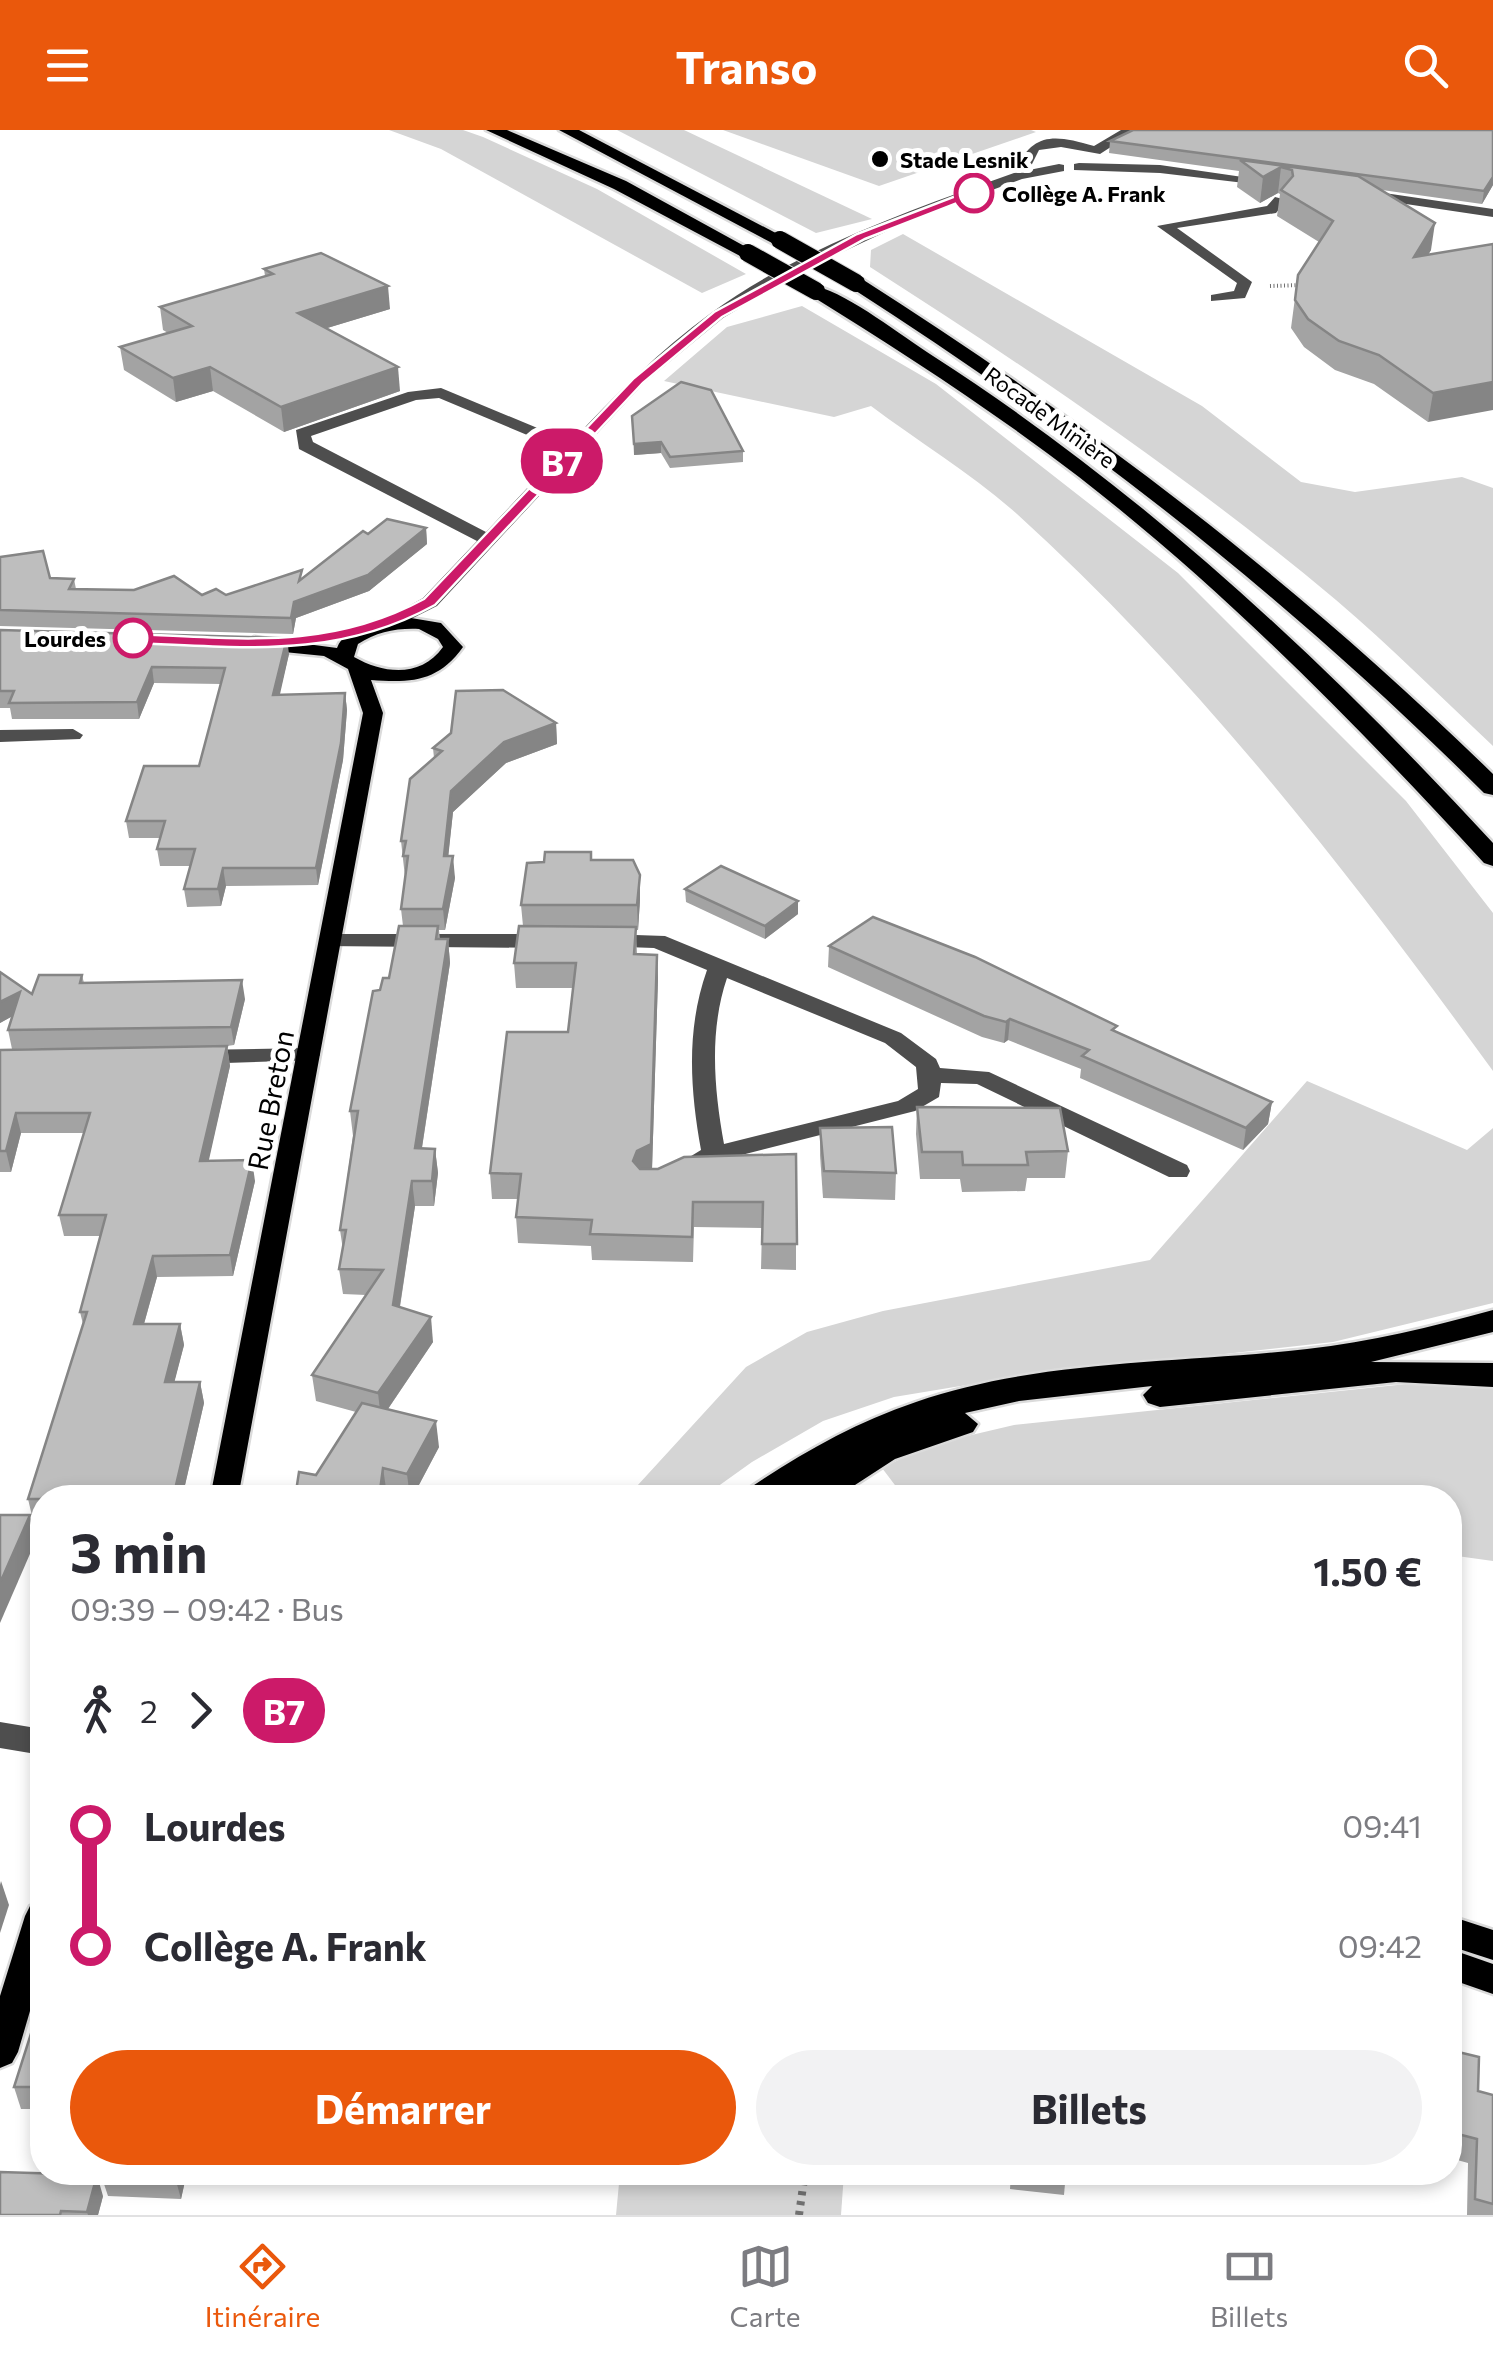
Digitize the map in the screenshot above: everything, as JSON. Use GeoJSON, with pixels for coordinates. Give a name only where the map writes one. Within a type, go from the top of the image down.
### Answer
{"type":"FeatureCollection","features":[{"type":"Feature","properties":{"kind":"highway","name":"Rocade Minière"},"geometry":{"type":"LineString","coordinates":[[494,130],[620,185],[816,291],[938,368],[1121,500],[1334,690],[1493,858]]}},
{"type":"Feature","properties":{"kind":"highway","name":"Rocade Minière"},"geometry":{"type":"LineString","coordinates":[[575,133],[856,283],[1011,380],[1175,500],[1326,627],[1493,788]]}},
{"type":"Feature","properties":{"kind":"highway"},"geometry":{"type":"LineString","coordinates":[[778,1485],[818,1456],[863,1432],[976,1398],[1368,1351],[1493,1321]]}},
{"type":"Feature","properties":{"kind":"highway"},"geometry":{"type":"LineString","coordinates":[[828,1485],[883,1450],[929,1432],[988,1417],[1396,1371],[1493,1375]]}},
{"type":"Feature","properties":{"kind":"main road"},"geometry":{"type":"LineString","coordinates":[[240,642],[294,644],[358,634],[384,625],[424,625],[440,631],[453,647],[450,657],[373,713]]}},
{"type":"Feature","properties":{"kind":"main road"},"geometry":{"type":"LineString","coordinates":[[350,664],[349,641],[358,634]]}},
{"type":"Feature","properties":{"kind":"main road"},"geometry":{"type":"LineString","coordinates":[[294,644],[389,677],[425,672]]}},
{"type":"Feature","properties":{"kind":"main road","name":"Rue Breton"},"geometry":{"type":"LineString","coordinates":[[226,1485],[373,713],[350,664]]}},
{"type":"Feature","properties":{"kind":"main road"},"geometry":{"type":"LineString","coordinates":[[1462,1934],[1493,1945]]}},
{"type":"Feature","properties":{"kind":"main road"},"geometry":{"type":"LineString","coordinates":[[0,2052],[30,1955]]}},
{"type":"Feature","properties":{"kind":"main road"},"geometry":{"type":"LineString","coordinates":[[1462,1968],[1493,1979]]}},
{"type":"Feature","properties":{"kind":"street"},"geometry":{"type":"LineString","coordinates":[[1079,167],[1095,162],[1097,153],[1130,130]]}},
{"type":"Feature","properties":{"kind":"street"},"geometry":{"type":"LineString","coordinates":[[1019,176],[1029,154],[1038,147],[1116,137]]}},
{"type":"Feature","properties":{"kind":"street"},"geometry":{"type":"LineString","coordinates":[[1069,144],[1160,170]]}},
{"type":"Feature","properties":{"kind":"street"},"geometry":{"type":"LineString","coordinates":[[1030,158],[1059,168]]}},
{"type":"Feature","properties":{"kind":"street"},"geometry":{"type":"LineString","coordinates":[[384,625],[430,602],[638,380],[718,314],[755,290],[861,236],[1019,176],[1059,168],[1160,170],[1292,184]]}},
{"type":"Feature","properties":{"kind":"street"},"geometry":{"type":"LineString","coordinates":[[1341,191],[1493,213]]}},
{"type":"Feature","properties":{"kind":"street"},"geometry":{"type":"LineString","coordinates":[[1216,298],[1240,295],[1245,282],[1164,226],[1271,210],[1280,200]]}},
{"type":"Feature","properties":{"kind":"street"},"geometry":{"type":"LineString","coordinates":[[488,540],[304,445],[302,434],[414,395],[442,393],[574,449]]}},
{"type":"Feature","properties":{"kind":"street"},"geometry":{"type":"LineString","coordinates":[[430,602],[432,619],[440,631]]}},
{"type":"Feature","properties":{"kind":"street"},"geometry":{"type":"LineString","coordinates":[[0,736],[73,735]]}},
{"type":"Feature","properties":{"kind":"street"},"geometry":{"type":"LineString","coordinates":[[330,941],[656,941],[893,1038],[928,1064],[930,1092],[906,1106],[714,1154],[650,1185]]}},
{"type":"Feature","properties":{"kind":"street"},"geometry":{"type":"LineString","coordinates":[[714,1154],[706,1112],[705,1000],[718,967]]}},
{"type":"Feature","properties":{"kind":"street"},"geometry":{"type":"LineString","coordinates":[[174,1057],[308,1055]]}},
{"type":"Feature","properties":{"kind":"street"},"geometry":{"type":"LineString","coordinates":[[928,1075],[981,1077],[1178,1171]]}},
{"type":"Feature","properties":{"kind":"street"},"geometry":{"type":"LineString","coordinates":[[0,1735],[30,1740]]}},
{"type":"Feature","properties":{"kind":"path"},"geometry":{"type":"LineString","coordinates":[[1282,286],[1308,285]]}},
{"type":"Feature","properties":{"kind":"path"},"geometry":{"type":"LineString","coordinates":[[800,2215],[803,2185]]}},
{"type":"Feature","properties":{"kind":"shaded area"},"geometry":{"type":"Polygon","coordinates":[[[389,130],[463,130],[483,137],[597,189],[746,274],[702,293],[441,149],[389,130]]]}},
{"type":"Feature","properties":{"kind":"shaded area"},"geometry":{"type":"Polygon","coordinates":[[[617,130],[684,130],[872,219],[816,233],[617,130]]]}},
{"type":"Feature","properties":{"kind":"shaded area","name":"Stade Lesnik"},"geometry":{"type":"Polygon","coordinates":[[[723,130],[1031,130],[1036,132],[879,186],[723,130]]]}},
{"type":"Feature","properties":{"kind":"shaded area"},"geometry":{"type":"Polygon","coordinates":[[[903,234],[1202,406],[1301,482],[1355,492],[1462,477],[1493,488],[1493,746],[1356,617],[1224,511],[1049,385],[870,267],[871,250],[903,234]]]}},
{"type":"Feature","properties":{"kind":"shaded area"},"geometry":{"type":"Polygon","coordinates":[[[802,306],[936,384],[1178,573],[1406,801],[1493,913],[1493,1071],[1327,851],[1210,711],[1084,577],[1000,499],[871,406],[834,417],[664,381],[727,327],[802,306]]]}},
{"type":"Feature","properties":{"kind":"shaded area"},"geometry":{"type":"Polygon","coordinates":[[[1307,1081],[1467,1150],[1493,1128],[1493,1303],[1333,1342],[1009,1378],[894,1397],[823,1421],[720,1485],[638,1485],[746,1367],[807,1332],[883,1311],[1150,1260],[1307,1081]]]}},
{"type":"Feature","properties":{"kind":"shaded area"},"geometry":{"type":"Polygon","coordinates":[[[1397,1385],[1493,1385],[1493,1561],[1462,1557],[1462,1485],[895,1485],[882,1468],[929,1445],[1014,1425],[1397,1385]]]}},
{"type":"Feature","properties":{"kind":"shaded area"},"geometry":{"type":"Polygon","coordinates":[[[619,2185],[843,2185],[841,2215],[616,2215],[619,2185]]]}},
{"type":"Feature","properties":{"kind":"building"},"geometry":{"type":"Polygon","coordinates":[[[1133,130],[1493,130],[1493,177],[1484,191],[1110,141],[1133,130]]]}},
{"type":"Feature","properties":{"kind":"building"},"geometry":{"type":"Polygon","coordinates":[[[1240,160],[1358,176],[1435,223],[1414,257],[1493,244],[1493,382],[1433,393],[1379,355],[1339,341],[1308,319],[1295,300],[1298,275],[1333,221],[1281,190],[1293,176],[1292,170],[1281,167],[1263,177],[1240,160]]]}},
{"type":"Feature","properties":{"kind":"building"},"geometry":{"type":"Polygon","coordinates":[[[321,253],[388,286],[298,313],[398,367],[281,407],[210,367],[173,378],[120,347],[192,326],[160,307],[273,274],[264,269],[321,253]]]}},
{"type":"Feature","properties":{"kind":"building"},"geometry":{"type":"Polygon","coordinates":[[[681,382],[711,390],[743,451],[670,457],[661,442],[634,444],[632,416],[681,382]]]}},
{"type":"Feature","properties":{"kind":"building"},"geometry":{"type":"Polygon","coordinates":[[[387,519],[426,528],[368,575],[294,602],[291,618],[0,610],[0,557],[43,551],[50,578],[74,579],[69,589],[134,590],[174,576],[202,595],[216,589],[226,595],[302,570],[299,581],[363,531],[368,534],[387,519]]]}},
{"type":"Feature","properties":{"kind":"building"},"geometry":{"type":"Polygon","coordinates":[[[0,630],[287,638],[273,695],[345,693],[341,743],[316,868],[223,868],[218,889],[184,889],[195,849],[157,849],[165,821],[126,821],[144,766],[199,766],[225,668],[152,667],[137,702],[9,703],[14,691],[0,691],[0,630]]]}},
{"type":"Feature","properties":{"kind":"building"},"geometry":{"type":"Polygon","coordinates":[[[503,690],[556,723],[504,742],[451,791],[444,856],[453,856],[443,909],[401,909],[408,856],[403,856],[406,841],[401,841],[410,779],[442,751],[433,748],[451,733],[456,691],[503,690]]]}},
{"type":"Feature","properties":{"kind":"building"},"geometry":{"type":"Polygon","coordinates":[[[545,852],[591,852],[591,860],[633,860],[640,875],[637,905],[521,905],[527,863],[544,862],[545,852]]]}},
{"type":"Feature","properties":{"kind":"building"},"geometry":{"type":"Polygon","coordinates":[[[721,866],[798,901],[765,926],[685,889],[721,866]]]}},
{"type":"Feature","properties":{"kind":"building"},"geometry":{"type":"Polygon","coordinates":[[[873,917],[975,957],[1117,1026],[1112,1030],[1272,1102],[1246,1128],[1082,1056],[1089,1050],[1010,1019],[1006,1022],[984,1016],[829,946],[873,917]]]}},
{"type":"Feature","properties":{"kind":"building"},"geometry":{"type":"Polygon","coordinates":[[[399,926],[438,926],[436,939],[448,939],[415,1148],[435,1149],[432,1181],[412,1181],[393,1305],[431,1317],[378,1393],[312,1375],[383,1270],[339,1269],[346,1230],[340,1230],[358,1111],[350,1111],[373,991],[380,990],[383,978],[389,978],[399,926]]]}},
{"type":"Feature","properties":{"kind":"building"},"geometry":{"type":"Polygon","coordinates":[[[519,926],[636,927],[634,954],[657,955],[651,1144],[637,1151],[633,1161],[640,1169],[658,1169],[684,1157],[796,1154],[797,1244],[762,1244],[763,1202],[693,1202],[692,1237],[590,1234],[592,1220],[516,1217],[521,1174],[490,1173],[507,1032],[568,1032],[576,963],[514,963],[519,926]]]}},
{"type":"Feature","properties":{"kind":"building"},"geometry":{"type":"Polygon","coordinates":[[[0,972],[32,994],[39,975],[82,975],[80,983],[242,980],[231,1027],[8,1030],[20,992],[0,1002],[0,972]]]}},
{"type":"Feature","properties":{"kind":"building"},"geometry":{"type":"Polygon","coordinates":[[[227,1046],[200,1161],[252,1160],[230,1255],[153,1256],[134,1324],[180,1324],[165,1382],[200,1382],[176,1485],[32,1485],[87,1312],[80,1312],[106,1215],[59,1215],[90,1113],[16,1113],[6,1151],[0,1151],[0,1050],[227,1046]]]}},
{"type":"Feature","properties":{"kind":"building"},"geometry":{"type":"Polygon","coordinates":[[[917,1107],[1060,1108],[1068,1151],[1026,1152],[1028,1165],[963,1165],[962,1152],[922,1152],[917,1107]]]}},
{"type":"Feature","properties":{"kind":"building"},"geometry":{"type":"Polygon","coordinates":[[[892,1127],[896,1173],[824,1171],[820,1128],[892,1127]]]}},
{"type":"Feature","properties":{"kind":"building"},"geometry":{"type":"Polygon","coordinates":[[[362,1403],[436,1421],[407,1474],[383,1468],[381,1485],[297,1485],[299,1472],[316,1475],[362,1403]]]}},
{"type":"Feature","properties":{"kind":"building"},"geometry":{"type":"Polygon","coordinates":[[[0,1515],[30,1515],[0,1583],[0,1515]]]}},
{"type":"Feature","properties":{"kind":"building"},"geometry":{"type":"Polygon","coordinates":[[[30,2037],[30,2087],[14,2087],[30,2037]]]}},
{"type":"Feature","properties":{"kind":"building"},"geometry":{"type":"Polygon","coordinates":[[[1462,2053],[1479,2057],[1478,2091],[1493,2095],[1493,2204],[1475,2199],[1477,2139],[1462,2135],[1462,2053]]]}},
{"type":"Feature","properties":{"kind":"building"},"geometry":{"type":"Polygon","coordinates":[[[0,2172],[30,2173],[30,2185],[94,2185],[87,2212],[0,2215],[0,2172]]]}},
{"type":"Feature","properties":{"kind":"bus line","name":"B7"},"geometry":{"type":"LineString","coordinates":[[133,638],[294,644],[358,634],[430,602],[638,380],[718,314],[755,290],[861,236],[974,193]]}},
{"type":"Feature","properties":{"kind":"place","name":"Stade Lesnik"},"geometry":{"type":"Point","coordinates":[880,159]}},
{"type":"Feature","properties":{"kind":"place","name":"Collège A. Frank"},"geometry":{"type":"Point","coordinates":[974,193]}},
{"type":"Feature","properties":{"kind":"place","name":"Lourdes"},"geometry":{"type":"Point","coordinates":[133,638]}}]}
